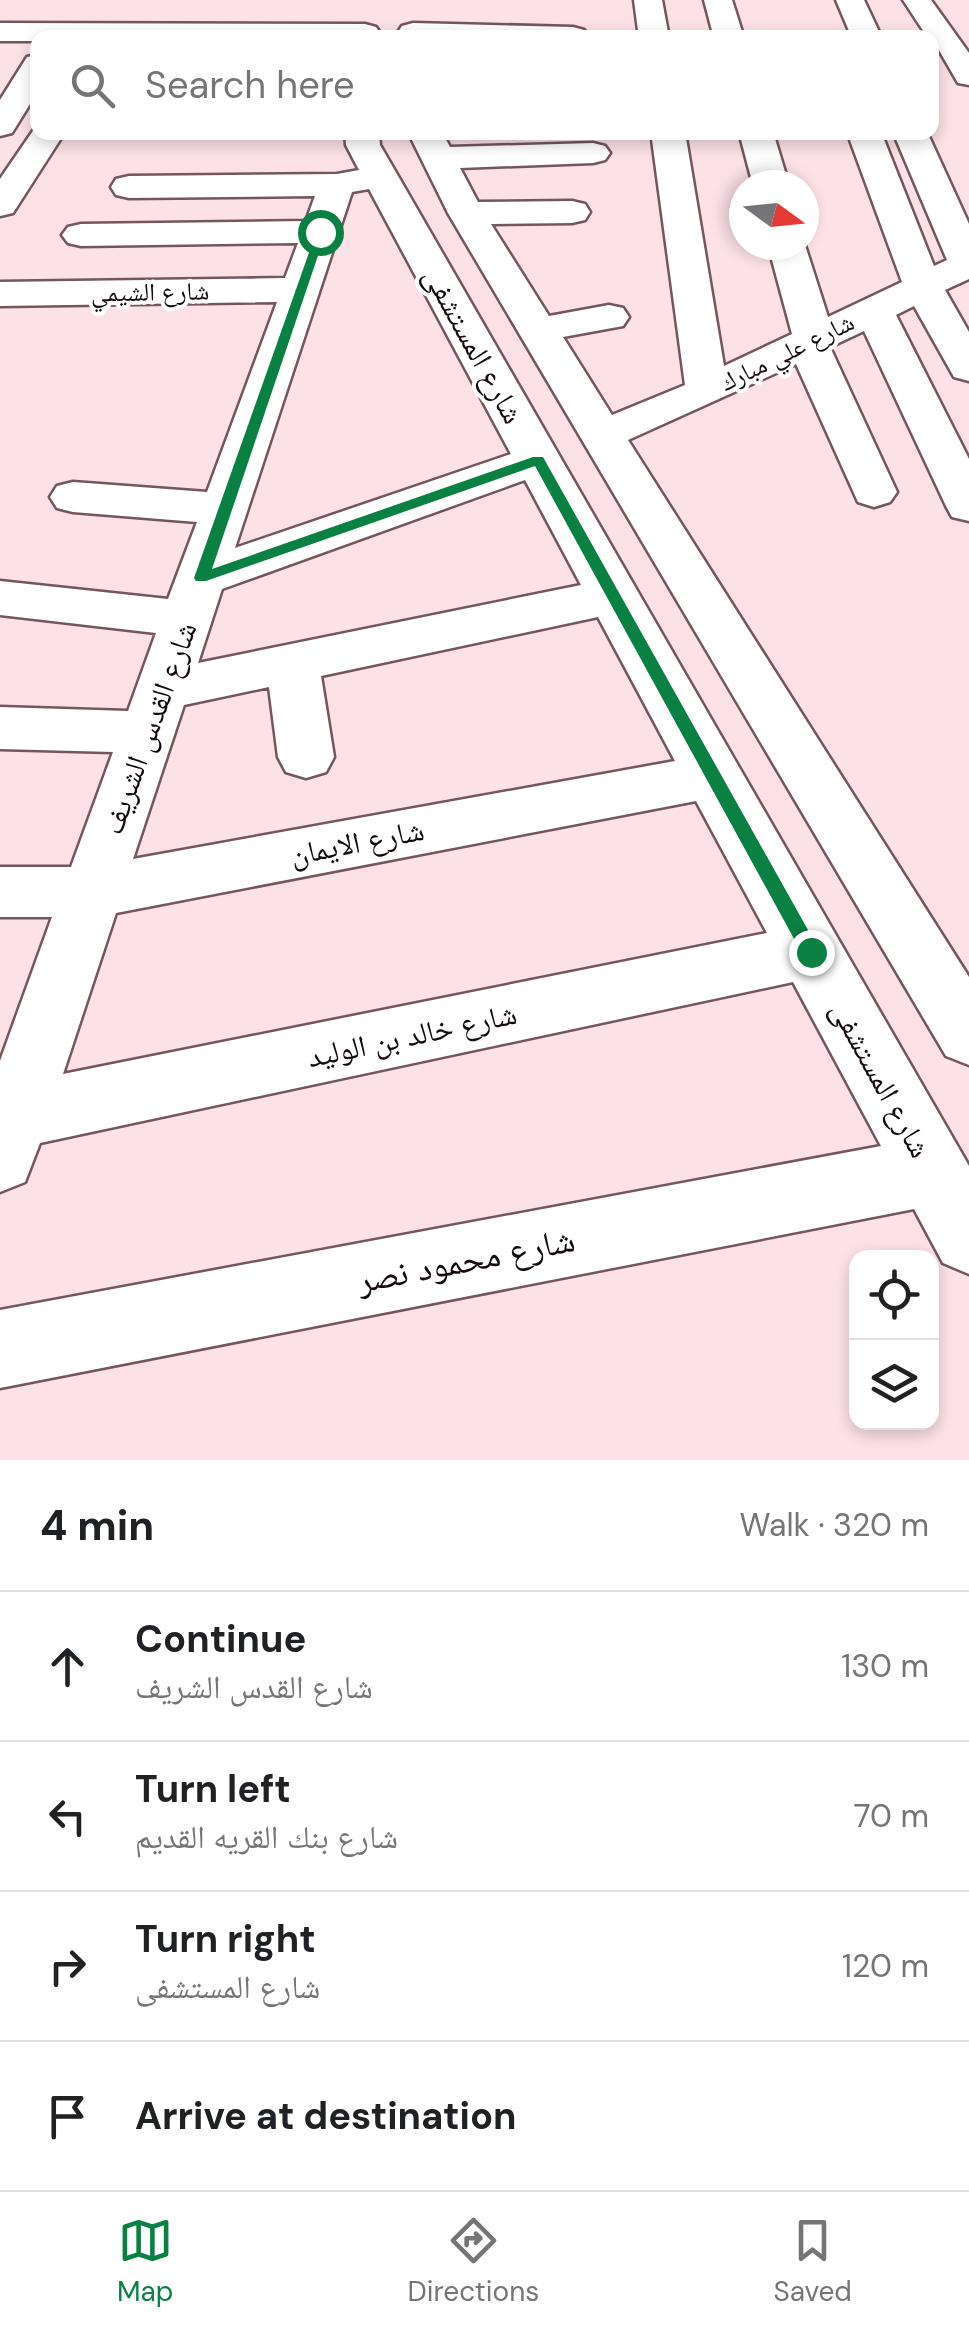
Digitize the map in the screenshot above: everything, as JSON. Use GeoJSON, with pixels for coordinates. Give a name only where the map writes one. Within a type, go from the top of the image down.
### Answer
{"type":"FeatureCollection","features":[{"type":"Feature","properties":{"kind":"street"},"geometry":{"type":"LineString","coordinates":[[367,30],[377,0]]}},
{"type":"Feature","properties":{"kind":"street"},"geometry":{"type":"LineString","coordinates":[[414,30],[421,0]]}},
{"type":"Feature","properties":{"kind":"street"},"geometry":{"type":"LineString","coordinates":[[648,0],[653,30]]}},
{"type":"Feature","properties":{"kind":"street"},"geometry":{"type":"LineString","coordinates":[[718,0],[727,30]]}},
{"type":"Feature","properties":{"kind":"street"},"geometry":{"type":"LineString","coordinates":[[850,0],[863,30]]}},
{"type":"Feature","properties":{"kind":"street"},"geometry":{"type":"LineString","coordinates":[[917,0],[938,30]]}},
{"type":"Feature","properties":{"kind":"street"},"geometry":{"type":"LineString","coordinates":[[0,8],[140,8],[151,4]]}},
{"type":"Feature","properties":{"kind":"street"},"geometry":{"type":"LineString","coordinates":[[0,32],[30,34]]}},
{"type":"Feature","properties":{"kind":"street"},"geometry":{"type":"LineString","coordinates":[[939,32],[969,76]]}},
{"type":"Feature","properties":{"kind":"street"},"geometry":{"type":"LineString","coordinates":[[30,77],[0,128],[30,130]]}},
{"type":"Feature","properties":{"kind":"street"},"geometry":{"type":"LineString","coordinates":[[0,205],[44,140]]}},
{"type":"Feature","properties":{"kind":"street"},"geometry":{"type":"LineString","coordinates":[[669,140],[707,390]]}},
{"type":"Feature","properties":{"kind":"street"},"geometry":{"type":"LineString","coordinates":[[758,140],[766,170]]}},
{"type":"Feature","properties":{"kind":"street"},"geometry":{"type":"LineString","coordinates":[[867,140],[923,286],[969,368]]}},
{"type":"Feature","properties":{"kind":"street"},"geometry":{"type":"LineString","coordinates":[[913,140],[968,264]]}},
{"type":"Feature","properties":{"kind":"street"},"geometry":{"type":"LineString","coordinates":[[81,235],[354,177],[433,151],[593,152]]}},
{"type":"Feature","properties":{"kind":"street","name":"شارع المستشفى"},"geometry":{"type":"LineString","coordinates":[[433,151],[466,213],[602,435],[944,949],[969,1035]]}},
{"type":"Feature","properties":{"kind":"street"},"geometry":{"type":"LineString","coordinates":[[116,177],[354,177]]}},
{"type":"Feature","properties":{"kind":"street","name":"شارع المستشفى"},"geometry":{"type":"LineString","coordinates":[[354,177],[538,460],[969,1237]]}},
{"type":"Feature","properties":{"kind":"street","name":"شارع القدس الشريف"},"geometry":{"type":"LineString","coordinates":[[5,1132],[300,290],[354,177]]}},
{"type":"Feature","properties":{"kind":"street"},"geometry":{"type":"LineString","coordinates":[[887,192],[936,192]]}},
{"type":"Feature","properties":{"kind":"street"},"geometry":{"type":"LineString","coordinates":[[466,213],[572,212]]}},
{"type":"Feature","properties":{"kind":"street"},"geometry":{"type":"LineString","coordinates":[[792,260],[811,340],[874,492]]}},
{"type":"Feature","properties":{"kind":"street","name":"شارع علي مبارك"},"geometry":{"type":"LineString","coordinates":[[602,435],[707,390],[968,264]]}},
{"type":"Feature","properties":{"kind":"street","name":"شارع الشيمي"},"geometry":{"type":"LineString","coordinates":[[0,294],[300,290]]}},
{"type":"Feature","properties":{"kind":"street"},"geometry":{"type":"LineString","coordinates":[[874,310],[969,506]]}},
{"type":"Feature","properties":{"kind":"street"},"geometry":{"type":"LineString","coordinates":[[537,330],[609,316]]}},
{"type":"Feature","properties":{"kind":"street"},"geometry":{"type":"LineString","coordinates":[[0,598],[194,598],[538,460]]}},
{"type":"Feature","properties":{"kind":"street"},"geometry":{"type":"LineString","coordinates":[[73,496],[225,510]]}},
{"type":"Feature","properties":{"kind":"street"},"geometry":{"type":"LineString","coordinates":[[0,728],[153,711],[292,662],[613,596]]}},
{"type":"Feature","properties":{"kind":"street"},"geometry":{"type":"LineString","coordinates":[[292,662],[306,757]]}},
{"type":"Feature","properties":{"kind":"street","name":"شارع الايمان"},"geometry":{"type":"LineString","coordinates":[[0,892],[91,892],[713,776]]}},
{"type":"Feature","properties":{"kind":"street","name":"شارع خالد بن الوليد"},"geometry":{"type":"LineString","coordinates":[[5,1132],[811,952]]}},
{"type":"Feature","properties":{"kind":"street","name":"شارع محمود نصر"},"geometry":{"type":"LineString","coordinates":[[0,1349],[932,1172]]}},
{"type":"Feature","properties":{"kind":"route"},"geometry":{"type":"LineString","coordinates":[[320,232],[201,578],[538,460],[811,952]]}}]}
